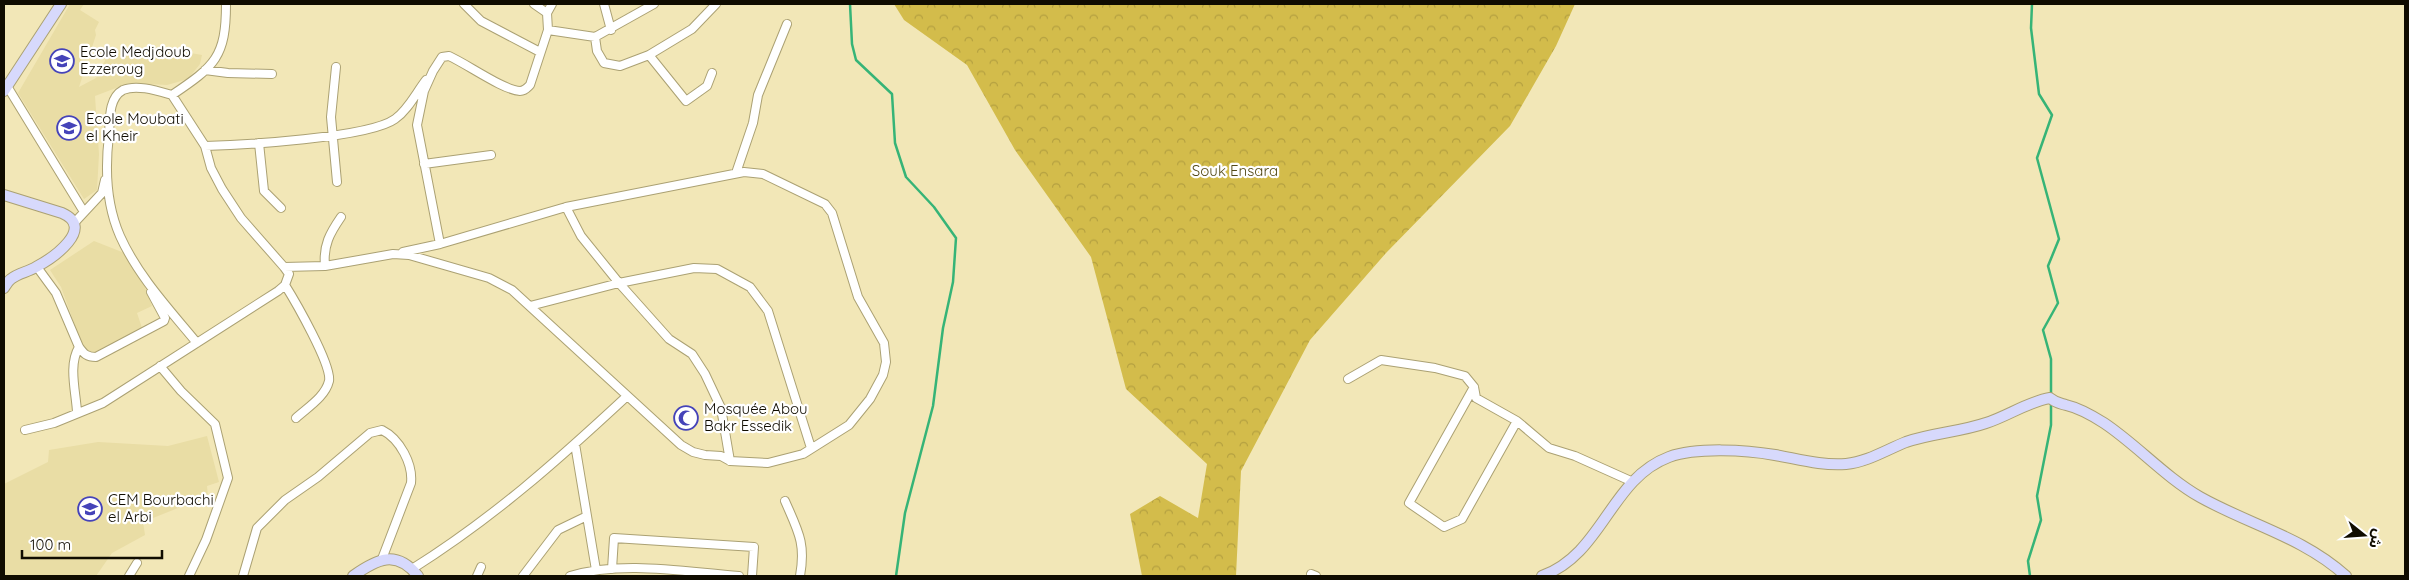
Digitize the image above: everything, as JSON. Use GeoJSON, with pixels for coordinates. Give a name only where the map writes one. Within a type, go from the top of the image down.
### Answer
{"type":"FeatureCollection","features":[{"type":"Feature","properties":{"kind":"main road"},"geometry":{"type":"LineString","coordinates":[[5,89],[61,4]]}},
{"type":"Feature","properties":{"kind":"main road"},"geometry":{"type":"LineString","coordinates":[[4,195],[62,213],[70,217],[74,222],[74,231],[66,245],[37,267],[7,278],[4,288]]}},
{"type":"Feature","properties":{"kind":"main road"},"geometry":{"type":"LineString","coordinates":[[1542,576],[1568,563],[1586,547],[1610,509],[1634,482],[1652,465],[1670,457],[1687,453],[1732,452],[1771,455],[1826,464],[1861,461],[1926,435],[1962,430],[1987,423],[2039,400],[2053,401],[2084,412],[2104,423],[2198,496],[2234,515],[2293,539],[2318,554],[2346,576]]}},
{"type":"Feature","properties":{"kind":"main road"},"geometry":{"type":"LineString","coordinates":[[353,576],[370,564],[382,559],[392,559],[415,573]]}},
{"type":"Feature","properties":{"kind":"street"},"geometry":{"type":"LineString","coordinates":[[172,96],[205,70],[217,56],[224,41],[226,4]]}},
{"type":"Feature","properties":{"kind":"street"},"geometry":{"type":"LineString","coordinates":[[464,4],[481,21],[540,52]]}},
{"type":"Feature","properties":{"kind":"street"},"geometry":{"type":"LineString","coordinates":[[534,4],[547,13]]}},
{"type":"Feature","properties":{"kind":"street"},"geometry":{"type":"LineString","coordinates":[[205,146],[259,143],[370,130],[396,119],[442,57],[449,56],[520,91],[525,90],[530,86],[548,30],[547,13],[552,4]]}},
{"type":"Feature","properties":{"kind":"street"},"geometry":{"type":"LineString","coordinates":[[604,4],[611,30]]}},
{"type":"Feature","properties":{"kind":"street"},"geometry":{"type":"LineString","coordinates":[[548,30],[595,37],[611,30],[654,4]]}},
{"type":"Feature","properties":{"kind":"street"},"geometry":{"type":"LineString","coordinates":[[595,37],[597,51],[604,63],[620,66],[649,56],[692,29],[716,4]]}},
{"type":"Feature","properties":{"kind":"street"},"geometry":{"type":"LineString","coordinates":[[736,174],[753,123],[758,95],[787,24]]}},
{"type":"Feature","properties":{"kind":"street"},"geometry":{"type":"LineString","coordinates":[[649,56],[686,101],[707,86],[712,73]]}},
{"type":"Feature","properties":{"kind":"street"},"geometry":{"type":"LineString","coordinates":[[336,67],[331,117],[337,182]]}},
{"type":"Feature","properties":{"kind":"street"},"geometry":{"type":"LineString","coordinates":[[205,70],[228,73],[272,74]]}},
{"type":"Feature","properties":{"kind":"street"},"geometry":{"type":"LineString","coordinates":[[433,71],[424,91],[417,125],[440,244]]}},
{"type":"Feature","properties":{"kind":"street"},"geometry":{"type":"LineString","coordinates":[[25,430],[54,423],[103,403],[259,305],[285,285],[289,274],[242,218],[222,189],[211,168],[205,146],[172,96],[158,91],[131,88],[123,90],[116,97],[110,113],[105,155],[106,176],[102,193],[74,222]]}},
{"type":"Feature","properties":{"kind":"street"},"geometry":{"type":"LineString","coordinates":[[5,89],[84,212]]}},
{"type":"Feature","properties":{"kind":"street"},"geometry":{"type":"LineString","coordinates":[[259,143],[264,191],[281,208]]}},
{"type":"Feature","properties":{"kind":"street"},"geometry":{"type":"LineString","coordinates":[[37,267],[56,293],[79,347],[84,354],[96,357],[164,321],[165,318],[118,233],[110,202],[105,155]]}},
{"type":"Feature","properties":{"kind":"street"},"geometry":{"type":"LineString","coordinates":[[424,164],[491,155]]}},
{"type":"Feature","properties":{"kind":"street"},"geometry":{"type":"LineString","coordinates":[[284,267],[325,266],[393,254],[440,244],[566,207],[754,172],[764,174],[825,204],[832,213],[858,297],[884,343],[886,362],[877,389],[848,425],[802,454],[768,463],[730,461],[721,456],[693,452],[681,445],[512,290],[489,278],[419,256],[393,254]]}},
{"type":"Feature","properties":{"kind":"street"},"geometry":{"type":"LineString","coordinates":[[566,207],[581,236],[619,283],[669,339],[692,354],[705,374],[721,408],[730,461]]}},
{"type":"Feature","properties":{"kind":"street"},"geometry":{"type":"LineString","coordinates":[[325,266],[324,252],[328,236],[341,217]]}},
{"type":"Feature","properties":{"kind":"street"},"geometry":{"type":"LineString","coordinates":[[530,306],[619,283],[694,268],[717,269],[750,286],[768,311],[811,448]]}},
{"type":"Feature","properties":{"kind":"street"},"geometry":{"type":"LineString","coordinates":[[141,274],[197,343]]}},
{"type":"Feature","properties":{"kind":"street"},"geometry":{"type":"LineString","coordinates":[[285,285],[308,324],[327,366],[329,379],[324,393],[296,418]]}},
{"type":"Feature","properties":{"kind":"street"},"geometry":{"type":"LineString","coordinates":[[77,412],[74,355],[79,347]]}},
{"type":"Feature","properties":{"kind":"street"},"geometry":{"type":"LineString","coordinates":[[1348,379],[1381,360],[1434,368],[1465,376],[1474,387],[1476,398],[1517,421],[1549,448],[1576,456],[1634,482]]}},
{"type":"Feature","properties":{"kind":"street"},"geometry":{"type":"LineString","coordinates":[[160,366],[181,391],[215,424],[228,478],[206,540],[189,576]]}},
{"type":"Feature","properties":{"kind":"street"},"geometry":{"type":"LineString","coordinates":[[1474,387],[1409,503],[1444,527],[1462,519],[1517,421]]}},
{"type":"Feature","properties":{"kind":"street"},"geometry":{"type":"LineString","coordinates":[[415,573],[502,508],[626,396]]}},
{"type":"Feature","properties":{"kind":"street"},"geometry":{"type":"LineString","coordinates":[[243,576],[257,528],[285,500],[318,477],[370,434],[382,430],[399,445],[412,473],[412,483],[382,559]]}},
{"type":"Feature","properties":{"kind":"street"},"geometry":{"type":"LineString","coordinates":[[575,444],[596,570]]}},
{"type":"Feature","properties":{"kind":"street"},"geometry":{"type":"LineString","coordinates":[[785,501],[800,532],[804,555],[800,576]]}},
{"type":"Feature","properties":{"kind":"street"},"geometry":{"type":"LineString","coordinates":[[522,576],[558,530],[587,516]]}},
{"type":"Feature","properties":{"kind":"street"},"geometry":{"type":"LineString","coordinates":[[612,569],[614,538],[754,547],[752,576]]}},
{"type":"Feature","properties":{"kind":"street"},"geometry":{"type":"LineString","coordinates":[[129,576],[137,563]]}},
{"type":"Feature","properties":{"kind":"street"},"geometry":{"type":"LineString","coordinates":[[477,576],[481,567]]}},
{"type":"Feature","properties":{"kind":"street"},"geometry":{"type":"LineString","coordinates":[[570,576],[596,570],[638,568],[739,576]]}},
{"type":"Feature","properties":{"kind":"shaded area","name":"Ecole Moubati el Kheir"},"geometry":{"type":"Polygon","coordinates":[[[70,4],[84,4],[80,10],[99,22],[79,87],[96,78],[110,51],[156,47],[202,55],[200,64],[188,79],[167,85],[129,83],[95,96],[99,154],[97,190],[84,199],[18,93],[70,4]]]}},
{"type":"Feature","properties":{"kind":"shaded area"},"geometry":{"type":"Polygon","coordinates":[[[94,241],[127,254],[142,279],[152,306],[137,313],[143,331],[99,352],[91,353],[81,342],[61,287],[50,270],[94,241]]]}},
{"type":"Feature","properties":{"kind":"shaded area","name":"CEM Bourbachi el Arbi"},"geometry":{"type":"Polygon","coordinates":[[[207,436],[219,482],[207,486],[208,496],[143,522],[145,535],[112,553],[96,576],[4,576],[4,484],[48,462],[49,450],[98,442],[168,446],[207,436]]]}},
{"type":"Feature","properties":{"kind":"green space","name":"Souk Ensara"},"geometry":{"type":"Polygon","coordinates":[[[894,4],[1575,4],[1556,46],[1510,126],[1386,253],[1310,340],[1241,471],[1236,576],[1142,576],[1130,514],[1160,496],[1198,518],[1207,464],[1126,389],[1091,257],[1015,150],[967,65],[904,20],[894,4]]]}},
{"type":"Feature","properties":{"kind":"waterway"},"geometry":{"type":"LineString","coordinates":[[850,4],[852,44],[856,60],[892,94],[895,143],[906,177],[934,207],[956,238],[953,282],[943,328],[933,406],[905,513],[896,576]]}},
{"type":"Feature","properties":{"kind":"waterway"},"geometry":{"type":"LineString","coordinates":[[2032,4],[2031,28],[2039,94],[2052,115],[2037,158],[2059,239],[2048,266],[2058,303],[2043,330],[2051,359],[2051,395]]}},
{"type":"Feature","properties":{"kind":"waterway"},"geometry":{"type":"LineString","coordinates":[[2030,576],[2028,561],[2041,520],[2037,496],[2051,425],[2051,403]]}},
{"type":"Feature","properties":{"kind":"place","name":"Ecole Medjdoub Ezzeroug"},"geometry":{"type":"Point","coordinates":[62,61]}},
{"type":"Feature","properties":{"kind":"place","name":"Ecole Moubati el Kheir"},"geometry":{"type":"Point","coordinates":[69,128]}},
{"type":"Feature","properties":{"kind":"place","name":"Mosquée Abou Bakr Essedik"},"geometry":{"type":"Point","coordinates":[686,418]}},
{"type":"Feature","properties":{"kind":"place","name":"CEM Bourbachi el Arbi"},"geometry":{"type":"Point","coordinates":[90,509]}}]}
